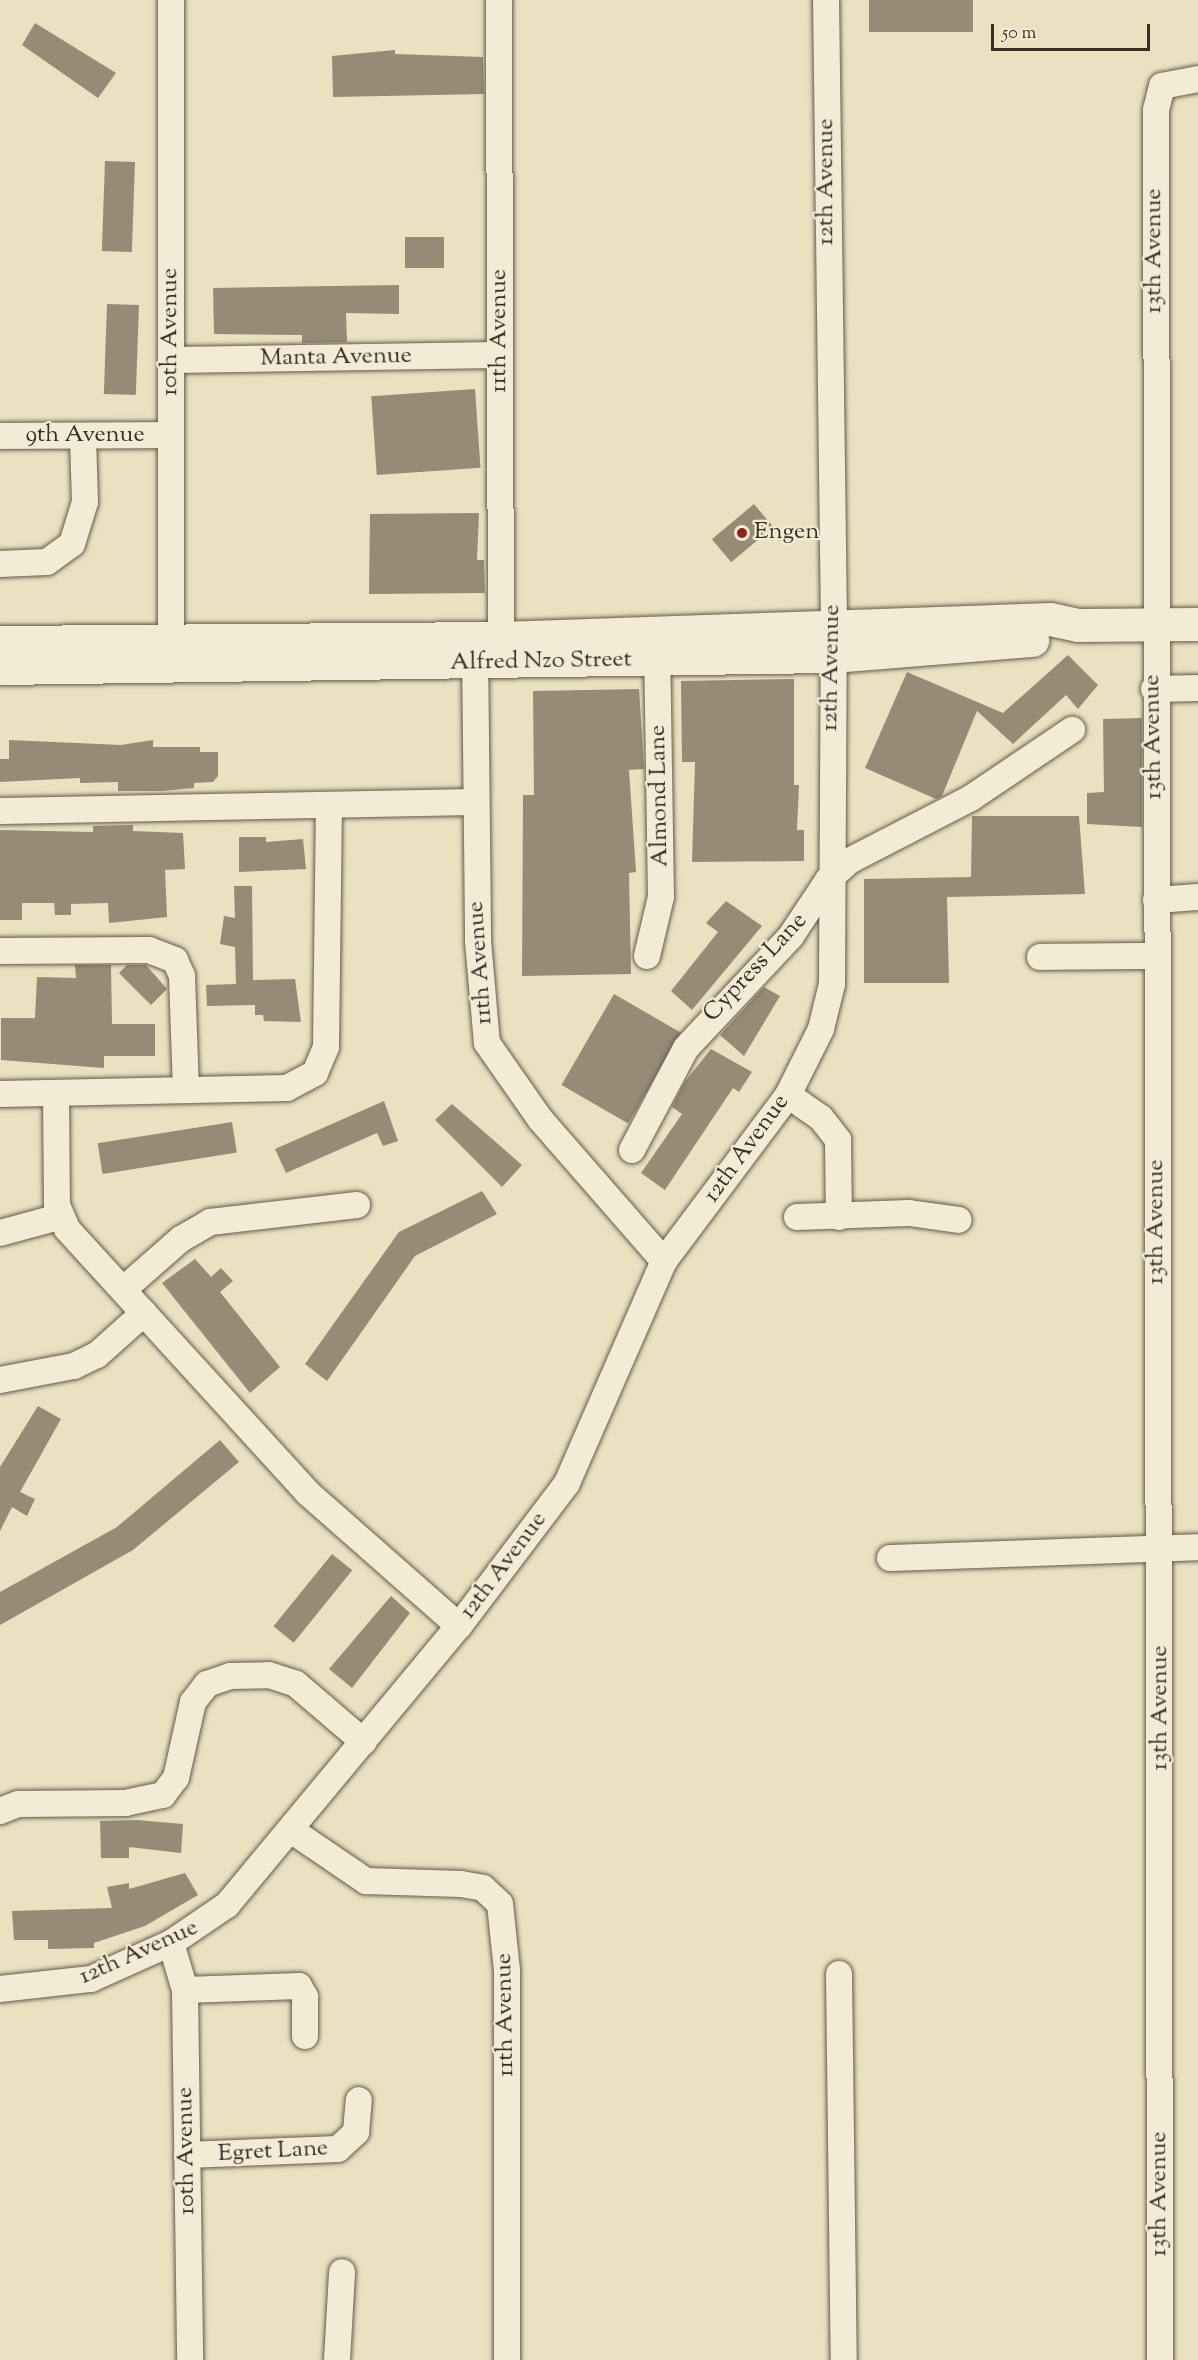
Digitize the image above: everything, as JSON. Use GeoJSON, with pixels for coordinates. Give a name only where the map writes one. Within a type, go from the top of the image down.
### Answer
{"type":"FeatureCollection","features":[{"type":"Feature","properties":{"kind":"street","name":"10th Avenue"},"geometry":{"type":"LineString","coordinates":[[171,0],[171,653]]}},
{"type":"Feature","properties":{"kind":"street","name":"11th Avenue"},"geometry":{"type":"LineString","coordinates":[[499,0],[500,355],[488,650],[474,802],[481,1009],[487,1043],[540,1119],[664,1262]]}},
{"type":"Feature","properties":{"kind":"street","name":"12th Avenue"},"geometry":{"type":"LineString","coordinates":[[0,1989],[81,1982],[171,1943],[227,1905],[291,1830],[459,1626],[572,1473],[664,1262],[788,1095],[830,997],[828,880],[833,640],[826,0]]}},
{"type":"Feature","properties":{"kind":"street","name":"13th Avenue"},"geometry":{"type":"LineString","coordinates":[[1160,2360],[1161,1547],[1153,625],[1156,110],[1162,86],[1198,78]]}},
{"type":"Feature","properties":{"kind":"street","name":"Manta Avenue"},"geometry":{"type":"LineString","coordinates":[[172,360],[500,355]]}},
{"type":"Feature","properties":{"kind":"street","name":"9th Avenue"},"geometry":{"type":"LineString","coordinates":[[0,436],[171,435]]}},
{"type":"Feature","properties":{"kind":"street"},"geometry":{"type":"LineString","coordinates":[[0,564],[47,562],[72,544],[84,511],[83,437]]}},
{"type":"Feature","properties":{"kind":"street","name":"Alfred Nzo Street"},"geometry":{"type":"LineString","coordinates":[[0,642],[171,653],[488,650],[658,647],[833,640],[1050,619],[1078,625],[1198,624]]}},
{"type":"Feature","properties":{"kind":"street","name":"Almond Lane"},"geometry":{"type":"LineString","coordinates":[[647,956],[661,897],[658,647]]}},
{"type":"Feature","properties":{"kind":"street","name":"Alfred Nzo Street"},"geometry":{"type":"LineString","coordinates":[[0,668],[171,653]]}},
{"type":"Feature","properties":{"kind":"street"},"geometry":{"type":"LineString","coordinates":[[1154,689],[1198,688]]}},
{"type":"Feature","properties":{"kind":"street","name":"Cypress Lane"},"geometry":{"type":"LineString","coordinates":[[632,1150],[686,1047],[791,936],[828,880],[849,861],[961,803],[1072,730]]}},
{"type":"Feature","properties":{"kind":"street"},"geometry":{"type":"LineString","coordinates":[[0,811],[474,802]]}},
{"type":"Feature","properties":{"kind":"street"},"geometry":{"type":"LineString","coordinates":[[0,1094],[287,1088],[315,1073],[322,1061],[329,805]]}},
{"type":"Feature","properties":{"kind":"street"},"geometry":{"type":"LineString","coordinates":[[1156,900],[1198,897]]}},
{"type":"Feature","properties":{"kind":"street"},"geometry":{"type":"LineString","coordinates":[[0,951],[149,950],[175,960],[182,976],[186,1090]]}},
{"type":"Feature","properties":{"kind":"street"},"geometry":{"type":"LineString","coordinates":[[1040,957],[1157,956]]}},
{"type":"Feature","properties":{"kind":"street"},"geometry":{"type":"LineString","coordinates":[[56,1093],[59,1216],[144,1313],[316,1501],[459,1626]]}},
{"type":"Feature","properties":{"kind":"street"},"geometry":{"type":"LineString","coordinates":[[788,1095],[821,1118],[838,1140],[839,1217]]}},
{"type":"Feature","properties":{"kind":"street"},"geometry":{"type":"LineString","coordinates":[[124,1289],[181,1239],[210,1222],[357,1205]]}},
{"type":"Feature","properties":{"kind":"street"},"geometry":{"type":"LineString","coordinates":[[797,1217],[909,1213],[959,1220]]}},
{"type":"Feature","properties":{"kind":"street"},"geometry":{"type":"LineString","coordinates":[[0,1233],[59,1216]]}},
{"type":"Feature","properties":{"kind":"street"},"geometry":{"type":"LineString","coordinates":[[0,1380],[56,1373],[81,1362],[144,1313]]}},
{"type":"Feature","properties":{"kind":"street"},"geometry":{"type":"LineString","coordinates":[[890,1558],[1198,1547]]}},
{"type":"Feature","properties":{"kind":"street"},"geometry":{"type":"LineString","coordinates":[[0,1811],[18,1804],[125,1803],[163,1795],[176,1778],[193,1702],[207,1684],[230,1676],[269,1675],[296,1684],[364,1742]]}},
{"type":"Feature","properties":{"kind":"street","name":"11th Avenue"},"geometry":{"type":"LineString","coordinates":[[291,1830],[366,1881],[461,1884],[483,1888],[500,1904],[507,1971],[507,2360]]}},
{"type":"Feature","properties":{"kind":"street","name":"10th Avenue"},"geometry":{"type":"LineString","coordinates":[[171,1943],[185,1990],[190,2360]]}},
{"type":"Feature","properties":{"kind":"street"},"geometry":{"type":"LineString","coordinates":[[839,1974],[844,2360]]}},
{"type":"Feature","properties":{"kind":"street"},"geometry":{"type":"LineString","coordinates":[[185,1990],[299,1986],[305,1997],[305,2036]]}},
{"type":"Feature","properties":{"kind":"street","name":"Egret Lane"},"geometry":{"type":"LineString","coordinates":[[187,2156],[338,2149],[356,2133],[359,2100]]}},
{"type":"Feature","properties":{"kind":"street"},"geometry":{"type":"LineString","coordinates":[[338,2360],[342,2272]]}},
{"type":"Feature","properties":{"kind":"building"},"geometry":{"type":"Polygon","coordinates":[[[869,0],[973,0],[973,32],[869,32],[869,0]]]}},
{"type":"Feature","properties":{"kind":"building"},"geometry":{"type":"Polygon","coordinates":[[[35,23],[116,73],[98,98],[22,45],[35,23]]]}},
{"type":"Feature","properties":{"kind":"building"},"geometry":{"type":"Polygon","coordinates":[[[395,50],[395,54],[483,57],[484,94],[333,97],[332,56],[395,50]]]}},
{"type":"Feature","properties":{"kind":"building"},"geometry":{"type":"Polygon","coordinates":[[[105,161],[135,162],[132,252],[102,251],[105,161]]]}},
{"type":"Feature","properties":{"kind":"building"},"geometry":{"type":"Polygon","coordinates":[[[405,237],[444,237],[444,268],[405,268],[405,237]]]}},
{"type":"Feature","properties":{"kind":"building"},"geometry":{"type":"Polygon","coordinates":[[[399,285],[399,314],[346,313],[347,342],[302,343],[302,335],[214,334],[213,288],[399,285]]]}},
{"type":"Feature","properties":{"kind":"building"},"geometry":{"type":"Polygon","coordinates":[[[107,304],[139,305],[136,395],[104,394],[107,304]]]}},
{"type":"Feature","properties":{"kind":"building"},"geometry":{"type":"Polygon","coordinates":[[[475,389],[481,468],[377,475],[371,396],[475,389]]]}},
{"type":"Feature","properties":{"kind":"building","name":"Engen"},"geometry":{"type":"Polygon","coordinates":[[[754,504],[773,527],[731,562],[712,539],[754,504]]]}},
{"type":"Feature","properties":{"kind":"building"},"geometry":{"type":"Polygon","coordinates":[[[479,513],[477,560],[484,560],[485,593],[369,594],[370,514],[479,513]]]}},
{"type":"Feature","properties":{"kind":"building"},"geometry":{"type":"Polygon","coordinates":[[[1068,655],[1098,685],[1078,709],[1066,695],[1013,744],[977,711],[942,796],[936,799],[865,768],[907,672],[1003,713],[1068,655]]]}},
{"type":"Feature","properties":{"kind":"building"},"geometry":{"type":"Polygon","coordinates":[[[794,679],[794,785],[799,785],[797,830],[804,830],[804,861],[692,862],[695,762],[682,762],[681,681],[794,679]]]}},
{"type":"Feature","properties":{"kind":"building"},"geometry":{"type":"Polygon","coordinates":[[[639,689],[644,769],[629,770],[636,872],[629,873],[631,974],[522,976],[523,795],[534,795],[533,691],[639,689]]]}},
{"type":"Feature","properties":{"kind":"building"},"geometry":{"type":"Polygon","coordinates":[[[1142,718],[1142,827],[1087,824],[1087,793],[1104,792],[1103,719],[1142,718]]]}},
{"type":"Feature","properties":{"kind":"building"},"geometry":{"type":"Polygon","coordinates":[[[9,740],[121,745],[153,740],[153,747],[200,747],[200,752],[218,752],[218,776],[213,782],[194,783],[194,788],[161,791],[118,791],[118,782],[80,783],[80,778],[0,782],[0,759],[9,759],[9,740]]]}},
{"type":"Feature","properties":{"kind":"building"},"geometry":{"type":"Polygon","coordinates":[[[972,816],[1079,816],[1085,894],[947,897],[949,983],[864,983],[864,879],[971,877],[972,816]]]}},
{"type":"Feature","properties":{"kind":"building"},"geometry":{"type":"Polygon","coordinates":[[[133,825],[133,831],[183,833],[185,869],[165,870],[167,917],[109,923],[108,903],[71,904],[71,915],[55,915],[54,903],[22,903],[22,920],[0,920],[0,830],[93,832],[93,826],[133,825]]]}},
{"type":"Feature","properties":{"kind":"building"},"geometry":{"type":"Polygon","coordinates":[[[239,837],[266,837],[266,842],[303,839],[306,869],[239,872],[239,837]]]}},
{"type":"Feature","properties":{"kind":"building"},"geometry":{"type":"Polygon","coordinates":[[[234,886],[252,886],[253,980],[295,979],[301,1022],[264,1021],[263,1015],[255,1015],[255,1005],[207,1006],[206,985],[236,984],[235,947],[220,944],[224,916],[235,918],[234,886]]]}},
{"type":"Feature","properties":{"kind":"building"},"geometry":{"type":"Polygon","coordinates":[[[726,901],[762,926],[692,1010],[671,991],[718,932],[706,923],[726,901]]]}},
{"type":"Feature","properties":{"kind":"building"},"geometry":{"type":"Polygon","coordinates":[[[75,965],[111,965],[112,1024],[155,1024],[155,1056],[104,1056],[104,1068],[1,1060],[1,1018],[35,1018],[37,977],[76,978],[75,965]]]}},
{"type":"Feature","properties":{"kind":"building"},"geometry":{"type":"Polygon","coordinates":[[[127,965],[146,965],[167,989],[151,1005],[119,973],[127,965]]]}},
{"type":"Feature","properties":{"kind":"building"},"geometry":{"type":"Polygon","coordinates":[[[764,987],[780,996],[744,1056],[720,1035],[764,987]]]}},
{"type":"Feature","properties":{"kind":"building"},"geometry":{"type":"Polygon","coordinates":[[[614,994],[681,1032],[628,1123],[562,1085],[614,994]]]}},
{"type":"Feature","properties":{"kind":"building"},"geometry":{"type":"Polygon","coordinates":[[[711,1049],[752,1072],[739,1092],[733,1088],[665,1190],[641,1173],[682,1114],[672,1107],[684,1083],[711,1049]]]}},
{"type":"Feature","properties":{"kind":"building"},"geometry":{"type":"Polygon","coordinates":[[[384,1101],[398,1141],[383,1146],[377,1133],[286,1173],[275,1149],[384,1101]]]}},
{"type":"Feature","properties":{"kind":"building"},"geometry":{"type":"Polygon","coordinates":[[[452,1104],[522,1165],[502,1187],[435,1120],[452,1104]]]}},
{"type":"Feature","properties":{"kind":"building"},"geometry":{"type":"Polygon","coordinates":[[[232,1122],[237,1153],[103,1174],[98,1143],[232,1122]]]}},
{"type":"Feature","properties":{"kind":"building"},"geometry":{"type":"Polygon","coordinates":[[[482,1191],[497,1214],[415,1256],[327,1381],[305,1364],[399,1232],[482,1191]]]}},
{"type":"Feature","properties":{"kind":"building"},"geometry":{"type":"Polygon","coordinates":[[[195,1259],[211,1277],[221,1268],[233,1281],[220,1292],[280,1367],[250,1393],[162,1283],[195,1259]]]}},
{"type":"Feature","properties":{"kind":"building"},"geometry":{"type":"Polygon","coordinates":[[[38,1406],[61,1419],[20,1492],[35,1499],[27,1516],[12,1507],[0,1531],[0,1467],[38,1406]]]}},
{"type":"Feature","properties":{"kind":"building"},"geometry":{"type":"Polygon","coordinates":[[[220,1440],[239,1462],[133,1550],[0,1625],[0,1592],[117,1527],[220,1440]]]}},
{"type":"Feature","properties":{"kind":"building"},"geometry":{"type":"Polygon","coordinates":[[[332,1554],[352,1570],[294,1643],[273,1626],[332,1554]]]}},
{"type":"Feature","properties":{"kind":"building"},"geometry":{"type":"Polygon","coordinates":[[[391,1596],[410,1613],[352,1688],[329,1669],[391,1596]]]}},
{"type":"Feature","properties":{"kind":"building"},"geometry":{"type":"Polygon","coordinates":[[[137,1820],[183,1824],[181,1853],[129,1847],[129,1858],[101,1858],[100,1821],[137,1820]]]}},
{"type":"Feature","properties":{"kind":"building"},"geometry":{"type":"Polygon","coordinates":[[[185,1873],[198,1895],[145,1926],[94,1943],[94,1948],[48,1949],[48,1940],[14,1940],[12,1911],[112,1908],[107,1887],[129,1883],[129,1889],[185,1873]]]}},
{"type":"Feature","properties":{"kind":"place","name":"Engen"},"geometry":{"type":"Point","coordinates":[742,533]}}]}
